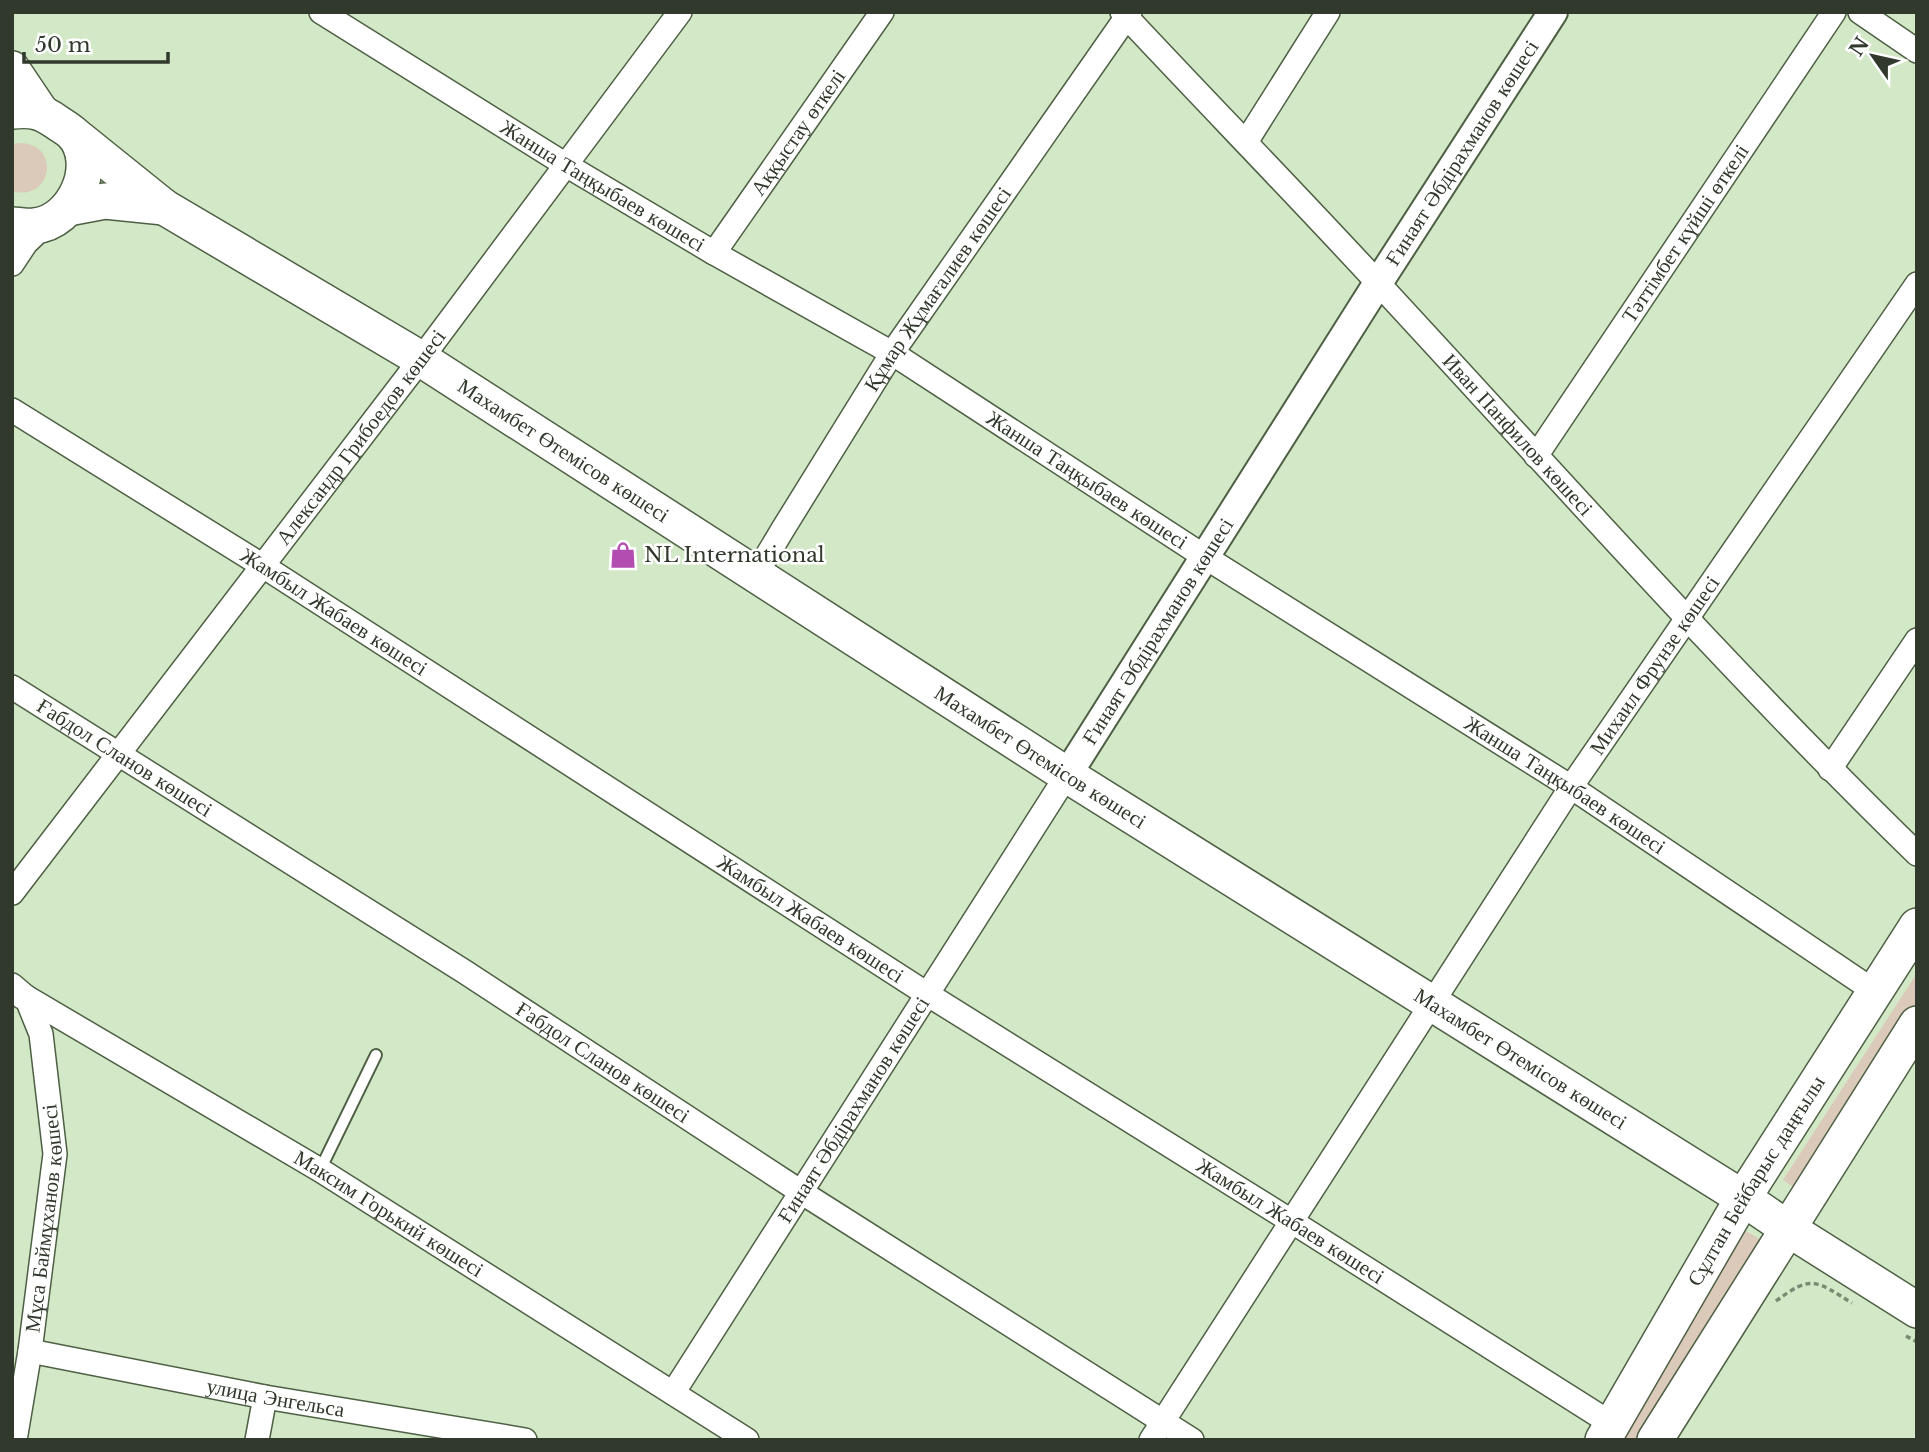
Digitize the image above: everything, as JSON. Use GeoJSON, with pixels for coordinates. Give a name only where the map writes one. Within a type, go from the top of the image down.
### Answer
{"type":"FeatureCollection","features":[{"type":"Feature","properties":{"kind":"main road"},"geometry":{"type":"LineString","coordinates":[[12,69],[27,112]]}},
{"type":"Feature","properties":{"kind":"main road","name":"Махамбет Өтемісов көшесі"},"geometry":{"type":"LineString","coordinates":[[27,112],[72,133],[164,207],[421,359],[1067,775],[1743,1198],[1787,1228],[1911,1323]]}},
{"type":"Feature","properties":{"kind":"main road"},"geometry":{"type":"LineString","coordinates":[[58,215],[74,201],[83,177],[83,157],[72,133]]}},
{"type":"Feature","properties":{"kind":"main road","name":"Махамбет Өтемісов көшесі"},"geometry":{"type":"LineString","coordinates":[[12,225],[35,226],[58,215],[105,201],[164,207]]}},
{"type":"Feature","properties":{"kind":"main road","name":"Сұлтан Бейбарыс даңғылы"},"geometry":{"type":"LineString","coordinates":[[1608,1432],[1743,1198],[1917,926]]}},
{"type":"Feature","properties":{"kind":"main road"},"geometry":{"type":"LineString","coordinates":[[1654,1440],[1917,1024]]}},
{"type":"Feature","properties":{"kind":"street","name":"Жанша Таңқыбаев көшесі"},"geometry":{"type":"LineString","coordinates":[[321,12],[566,165],[714,253],[892,353],[1205,557],[1571,788],[1874,991]]}},
{"type":"Feature","properties":{"kind":"street","name":"Александр Грибоедов көшесі"},"geometry":{"type":"LineString","coordinates":[[12,893],[421,359],[680,12]]}},
{"type":"Feature","properties":{"kind":"street","name":"Аққыстау өткелі"},"geometry":{"type":"LineString","coordinates":[[714,253],[882,12]]}},
{"type":"Feature","properties":{"kind":"street"},"geometry":{"type":"LineString","coordinates":[[1246,142],[1328,12]]}},
{"type":"Feature","properties":{"kind":"street","name":"Ғинаят Әбдірахманов көшесі"},"geometry":{"type":"LineString","coordinates":[[673,1393],[1553,12]]}},
{"type":"Feature","properties":{"kind":"street","name":"Тәттімбет күйші өткелі"},"geometry":{"type":"LineString","coordinates":[[1536,456],[1834,12]]}},
{"type":"Feature","properties":{"kind":"street"},"geometry":{"type":"LineString","coordinates":[[1860,12],[1917,51]]}},
{"type":"Feature","properties":{"kind":"street","name":"Иван Панфилов көшесі"},"geometry":{"type":"LineString","coordinates":[[1126,14],[1686,618],[1830,769],[1917,854]]}},
{"type":"Feature","properties":{"kind":"street","name":"Құмар Жұмағалиев көшесі"},"geometry":{"type":"LineString","coordinates":[[756,574],[892,353],[1126,14]]}},
{"type":"Feature","properties":{"kind":"street"},"geometry":{"type":"LineString","coordinates":[[12,264],[26,243],[58,215]]}},
{"type":"Feature","properties":{"kind":"street","name":"Михаил Фрунзе көшесі"},"geometry":{"type":"LineString","coordinates":[[1157,1430],[1571,788],[1917,284]]}},
{"type":"Feature","properties":{"kind":"street","name":"Жамбыл Жабаев көшесі"},"geometry":{"type":"LineString","coordinates":[[12,410],[263,566],[927,994],[1291,1222],[1608,1432]]}},
{"type":"Feature","properties":{"kind":"street"},"geometry":{"type":"LineString","coordinates":[[1830,769],[1917,640]]}},
{"type":"Feature","properties":{"kind":"street","name":"Ғабдол Сланов көшесі"},"geometry":{"type":"LineString","coordinates":[[12,687],[465,972],[1157,1430],[1192,1440]]}},
{"type":"Feature","properties":{"kind":"street","name":"Максим Горький көшесі"},"geometry":{"type":"LineString","coordinates":[[17,993],[320,1170],[747,1440]]}},
{"type":"Feature","properties":{"kind":"street","name":"Мұса Баймұханов көшесі"},"geometry":{"type":"LineString","coordinates":[[15,1440],[30,1351],[23,1325],[55,1154],[41,1034],[17,993]]}},
{"type":"Feature","properties":{"kind":"street","name":"улица Энгельса"},"geometry":{"type":"LineString","coordinates":[[30,1351],[265,1397],[525,1440]]}},
{"type":"Feature","properties":{"kind":"street"},"geometry":{"type":"LineString","coordinates":[[257,1440],[265,1397]]}},
{"type":"Feature","properties":{"kind":"lane"},"geometry":{"type":"LineString","coordinates":[[320,1170],[376,1055]]}},
{"type":"Feature","properties":{"kind":"path"},"geometry":{"type":"LineString","coordinates":[[1766,1308],[1804,1283],[1822,1285],[1853,1304]]}},
{"type":"Feature","properties":{"kind":"path"},"geometry":{"type":"LineString","coordinates":[[1911,1323],[1917,1342]]}},
{"type":"Feature","properties":{"kind":"shaded area"},"geometry":{"type":"Polygon","coordinates":[[[12,144],[33,146],[42,152],[46,161],[47,172],[43,181],[36,189],[26,192],[12,191],[12,144]]]}},
{"type":"Feature","properties":{"kind":"shaded area"},"geometry":{"type":"Polygon","coordinates":[[[1917,973],[1917,1008],[1799,1191],[1783,1180],[1917,973]]]}},
{"type":"Feature","properties":{"kind":"shaded area"},"geometry":{"type":"Polygon","coordinates":[[[1746,1231],[1763,1241],[1642,1440],[1619,1440],[1746,1231]]]}},
{"type":"Feature","properties":{"kind":"place","name":"NL International"},"geometry":{"type":"Point","coordinates":[623,555]}}]}
